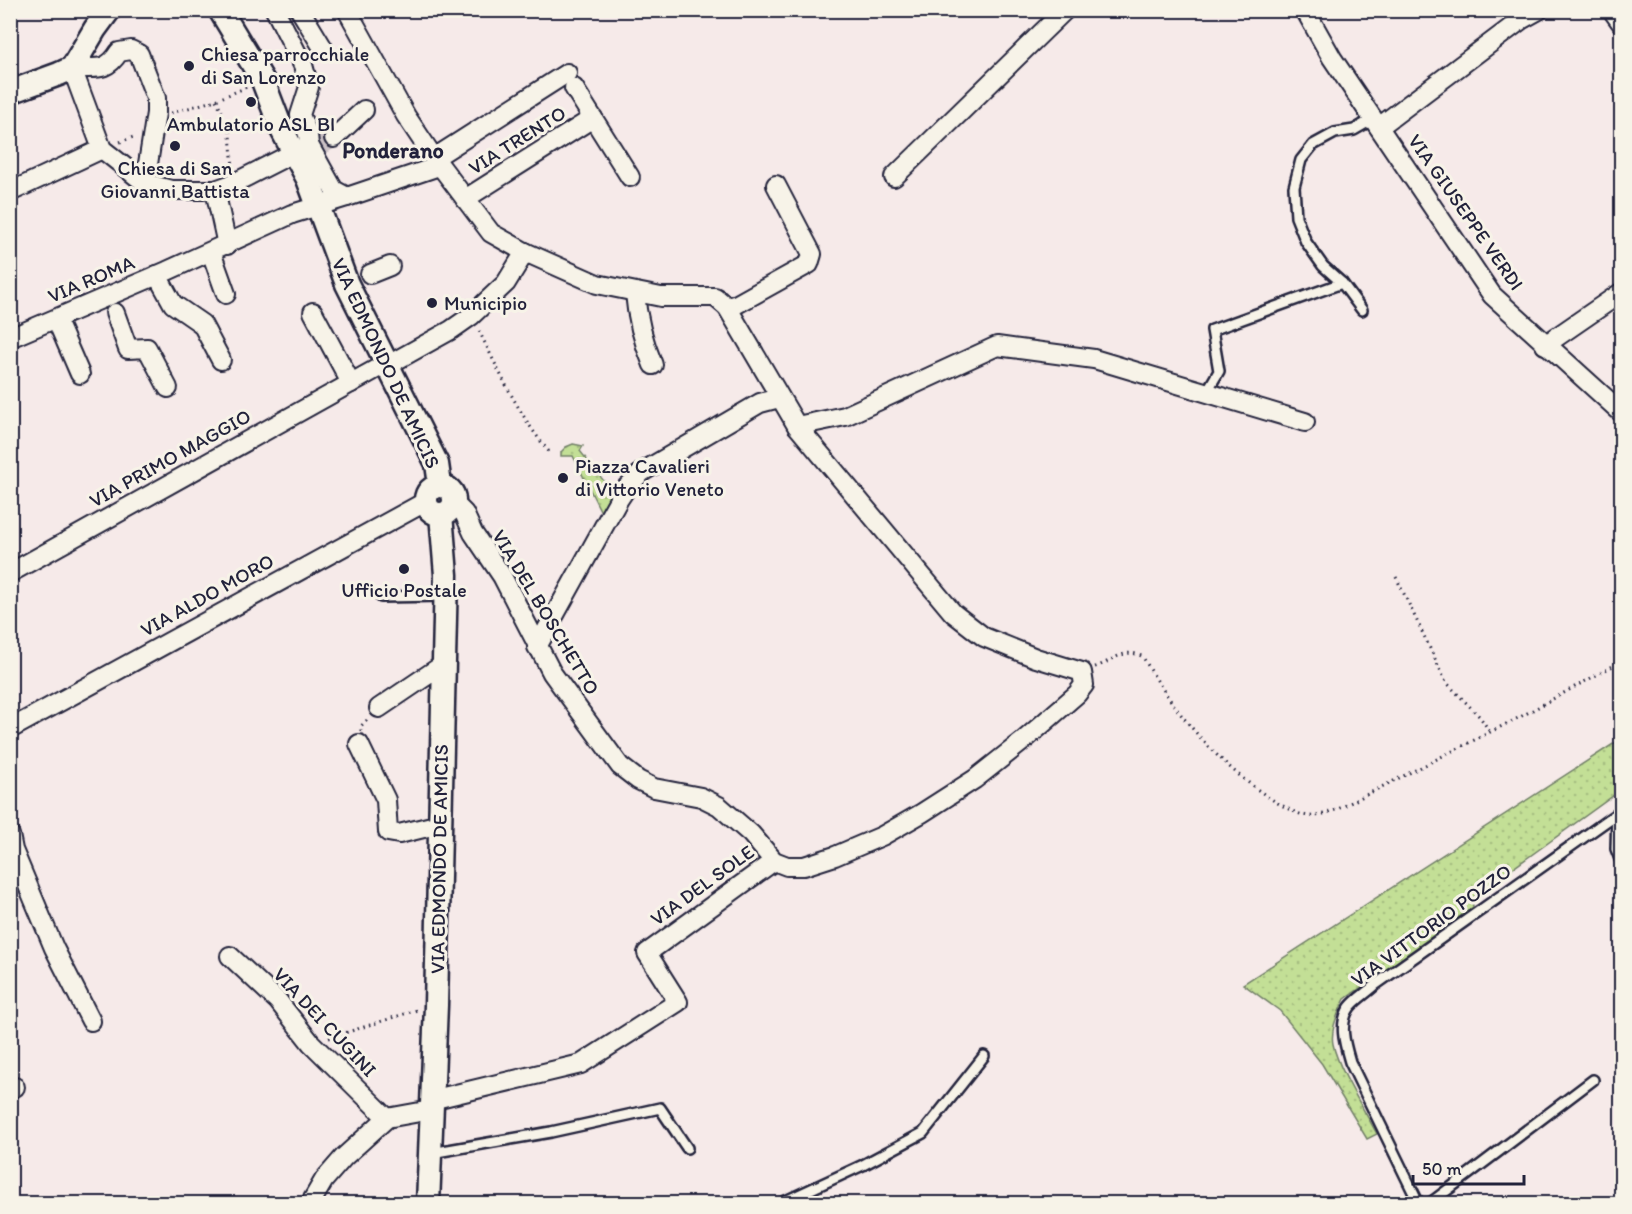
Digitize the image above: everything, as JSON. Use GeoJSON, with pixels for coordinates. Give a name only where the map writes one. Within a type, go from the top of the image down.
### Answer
{"type":"FeatureCollection","features":[{"type":"Feature","properties":{"kind":"street"},"geometry":{"type":"LineString","coordinates":[[109,10],[94,29],[72,68],[102,149],[145,183],[171,190],[224,187],[314,145],[364,110]]}},
{"type":"Feature","properties":{"kind":"street","name":"VIA EDMONDO DE AMICIS"},"geometry":{"type":"LineString","coordinates":[[220,10],[263,81],[274,111],[314,145],[308,179],[319,206],[357,279],[387,364],[437,464],[445,545],[445,596],[436,1005],[428,1203]]}},
{"type":"Feature","properties":{"kind":"street"},"geometry":{"type":"LineString","coordinates":[[275,10],[303,65],[309,87],[300,115],[334,190],[347,197]]}},
{"type":"Feature","properties":{"kind":"street"},"geometry":{"type":"LineString","coordinates":[[300,10],[324,48]]}},
{"type":"Feature","properties":{"kind":"street"},"geometry":{"type":"LineString","coordinates":[[347,10],[406,116],[437,162],[491,233],[525,252],[597,284],[661,297],[715,297],[727,307],[797,426],[953,614],[984,637],[1036,658],[1082,672]]}},
{"type":"Feature","properties":{"kind":"street"},"geometry":{"type":"LineString","coordinates":[[894,177],[1065,10]]}},
{"type":"Feature","properties":{"kind":"street","name":"VIA GIUSEPPE VERDI"},"geometry":{"type":"LineString","coordinates":[[1305,10],[1332,58],[1492,295],[1622,413]]}},
{"type":"Feature","properties":{"kind":"street"},"geometry":{"type":"LineString","coordinates":[[1376,123],[1521,20],[1539,10]]}},
{"type":"Feature","properties":{"kind":"street"},"geometry":{"type":"LineString","coordinates":[[1612,10],[1622,24]]}},
{"type":"Feature","properties":{"kind":"street"},"geometry":{"type":"LineString","coordinates":[[10,92],[72,68],[100,68],[111,64],[119,52],[131,50],[139,54],[156,98],[145,183]]}},
{"type":"Feature","properties":{"kind":"street","name":"VIA ROMA"},"geometry":{"type":"LineString","coordinates":[[10,338],[111,302],[157,275],[292,214],[347,197],[437,162],[571,81]]}},
{"type":"Feature","properties":{"kind":"street","name":"VIA TRENTO"},"geometry":{"type":"LineString","coordinates":[[571,81],[630,177]]}},
{"type":"Feature","properties":{"kind":"street","name":"VIA TRENTO"},"geometry":{"type":"LineString","coordinates":[[465,199],[593,118]]}},
{"type":"Feature","properties":{"kind":"street"},"geometry":{"type":"LineString","coordinates":[[10,192],[102,149]]}},
{"type":"Feature","properties":{"kind":"street"},"geometry":{"type":"LineString","coordinates":[[727,307],[737,304],[809,264],[812,254],[776,185]]}},
{"type":"Feature","properties":{"kind":"street"},"geometry":{"type":"LineString","coordinates":[[224,187],[219,248],[226,294]]}},
{"type":"Feature","properties":{"kind":"street","name":"VIA PRIMO MAGGIO"},"geometry":{"type":"LineString","coordinates":[[10,573],[351,383],[451,330],[471,316],[506,283],[525,252]]}},
{"type":"Feature","properties":{"kind":"street"},"geometry":{"type":"LineString","coordinates":[[357,279],[390,266]]}},
{"type":"Feature","properties":{"kind":"street","name":"VIA ROMA"},"geometry":{"type":"LineString","coordinates":[[157,275],[173,304],[202,324],[221,360]]}},
{"type":"Feature","properties":{"kind":"street"},"geometry":{"type":"LineString","coordinates":[[635,292],[636,312],[653,365]]}},
{"type":"Feature","properties":{"kind":"street"},"geometry":{"type":"LineString","coordinates":[[1545,345],[1622,292]]}},
{"type":"Feature","properties":{"kind":"street"},"geometry":{"type":"LineString","coordinates":[[111,302],[128,349],[147,348],[168,388]]}},
{"type":"Feature","properties":{"kind":"street"},"geometry":{"type":"LineString","coordinates":[[313,312],[351,383]]}},
{"type":"Feature","properties":{"kind":"street"},"geometry":{"type":"LineString","coordinates":[[58,322],[80,374]]}},
{"type":"Feature","properties":{"kind":"street"},"geometry":{"type":"LineString","coordinates":[[797,426],[845,416],[997,346],[1094,359],[1305,423]]}},
{"type":"Feature","properties":{"kind":"street"},"geometry":{"type":"LineString","coordinates":[[537,647],[620,499],[642,472],[760,403],[779,398]]}},
{"type":"Feature","properties":{"kind":"street","name":"VIA DEL BOSCHETTO"},"geometry":{"type":"LineString","coordinates":[[440,501],[464,513],[473,533],[502,576],[552,673],[620,766],[638,780],[654,788],[701,797],[719,806],[743,826],[774,861]]}},
{"type":"Feature","properties":{"kind":"street","name":"VIA ALDO MORO"},"geometry":{"type":"LineString","coordinates":[[10,729],[440,501]]}},
{"type":"Feature","properties":{"kind":"street"},"geometry":{"type":"LineString","coordinates":[[379,708],[444,664]]}},
{"type":"Feature","properties":{"kind":"street","name":"VIA DEL SOLE"},"geometry":{"type":"LineString","coordinates":[[431,1105],[581,1064],[678,1002],[647,952],[774,861],[787,866],[804,866],[835,856],[882,836],[975,779],[1077,694],[1084,685],[1082,672]]}},
{"type":"Feature","properties":{"kind":"street"},"geometry":{"type":"LineString","coordinates":[[359,744],[386,800],[388,832],[399,834],[440,824]]}},
{"type":"Feature","properties":{"kind":"street"},"geometry":{"type":"LineString","coordinates":[[11,845],[54,948],[91,1021]]}},
{"type":"Feature","properties":{"kind":"street","name":"VIA DEI CUGINI"},"geometry":{"type":"LineString","coordinates":[[230,956],[278,1001],[311,1043],[387,1118]]}},
{"type":"Feature","properties":{"kind":"street"},"geometry":{"type":"LineString","coordinates":[[310,1203],[324,1180],[344,1157],[387,1118],[431,1105]]}},
{"type":"Feature","properties":{"kind":"lane"},"geometry":{"type":"LineString","coordinates":[[1362,310],[1342,283],[1323,266],[1306,243],[1296,217],[1294,187],[1300,160],[1312,145],[1335,133],[1376,123]]}},
{"type":"Feature","properties":{"kind":"lane"},"geometry":{"type":"LineString","coordinates":[[1206,393],[1219,371],[1212,330],[1342,283]]}},
{"type":"Feature","properties":{"kind":"lane"},"geometry":{"type":"LineString","coordinates":[[381,597],[445,596]]}},
{"type":"Feature","properties":{"kind":"lane"},"geometry":{"type":"LineString","coordinates":[[1619,812],[1616,849],[1622,864]]}},
{"type":"Feature","properties":{"kind":"lane","name":"VIA VITTORIO POZZO"},"geometry":{"type":"LineString","coordinates":[[1419,1203],[1350,1062],[1344,1040],[1344,1021],[1350,1007],[1375,985],[1619,812]]}},
{"type":"Feature","properties":{"kind":"lane"},"geometry":{"type":"LineString","coordinates":[[779,1203],[863,1165],[923,1133],[984,1056]]}},
{"type":"Feature","properties":{"kind":"lane"},"geometry":{"type":"LineString","coordinates":[[1429,1203],[1593,1080]]}},
{"type":"Feature","properties":{"kind":"lane"},"geometry":{"type":"LineString","coordinates":[[431,1153],[660,1108],[687,1148]]}},
{"type":"Feature","properties":{"kind":"path"},"geometry":{"type":"LineString","coordinates":[[102,149],[140,135],[172,112],[216,100],[263,81]]}},
{"type":"Feature","properties":{"kind":"path"},"geometry":{"type":"LineString","coordinates":[[216,100],[222,111]]}},
{"type":"Feature","properties":{"kind":"path"},"geometry":{"type":"LineString","coordinates":[[224,187],[233,154],[229,125]]}},
{"type":"Feature","properties":{"kind":"path"},"geometry":{"type":"LineString","coordinates":[[471,316],[511,395],[534,434],[551,454]]}},
{"type":"Feature","properties":{"kind":"path"},"geometry":{"type":"LineString","coordinates":[[1396,577],[1446,682],[1480,717],[1490,732]]}},
{"type":"Feature","properties":{"kind":"path"},"geometry":{"type":"LineString","coordinates":[[1082,672],[1102,665],[1119,655],[1135,652],[1143,657],[1173,704],[1200,738],[1263,794],[1294,813],[1312,817],[1336,810],[1490,732],[1622,661]]}},
{"type":"Feature","properties":{"kind":"path"},"geometry":{"type":"LineString","coordinates":[[359,744],[361,726],[379,708]]}},
{"type":"Feature","properties":{"kind":"path"},"geometry":{"type":"LineString","coordinates":[[311,1043],[436,1005]]}},
{"type":"Feature","properties":{"kind":"green space"},"geometry":{"type":"Polygon","coordinates":[[[573,444],[583,446],[580,451],[615,495],[602,514],[573,456],[561,456],[561,452],[566,447],[573,444]]]}},
{"type":"Feature","properties":{"kind":"green space"},"geometry":{"type":"Polygon","coordinates":[[[1621,739],[1621,790],[1476,895],[1472,900],[1473,907],[1345,999],[1337,1015],[1332,1038],[1346,1077],[1377,1134],[1367,1139],[1322,1064],[1280,1011],[1243,984],[1621,739]]]}},
{"type":"Feature","properties":{"kind":"tunnel"},"geometry":{"type":"LineString","coordinates":[[321,146],[334,138]]}},
{"type":"Feature","properties":{"kind":"place","name":"Chiesa parrocchiale di San Lorenzo"},"geometry":{"type":"Point","coordinates":[189,66]}},
{"type":"Feature","properties":{"kind":"place","name":"Ambulatorio ASL BI"},"geometry":{"type":"Point","coordinates":[251,102]}},
{"type":"Feature","properties":{"kind":"place","name":"Chiesa di San Giovanni Battista"},"geometry":{"type":"Point","coordinates":[175,146]}},
{"type":"Feature","properties":{"kind":"place","name":"Municipio"},"geometry":{"type":"Point","coordinates":[432,303]}},
{"type":"Feature","properties":{"kind":"place","name":"Piazza Cavalieri di Vittorio Veneto"},"geometry":{"type":"Point","coordinates":[563,478]}},
{"type":"Feature","properties":{"kind":"place","name":"Ufficio Postale"},"geometry":{"type":"Point","coordinates":[404,569]}},
{"type":"Feature","properties":{"kind":"district","name":"Ponderano"},"geometry":{"type":"Point","coordinates":[393,150]}}]}
